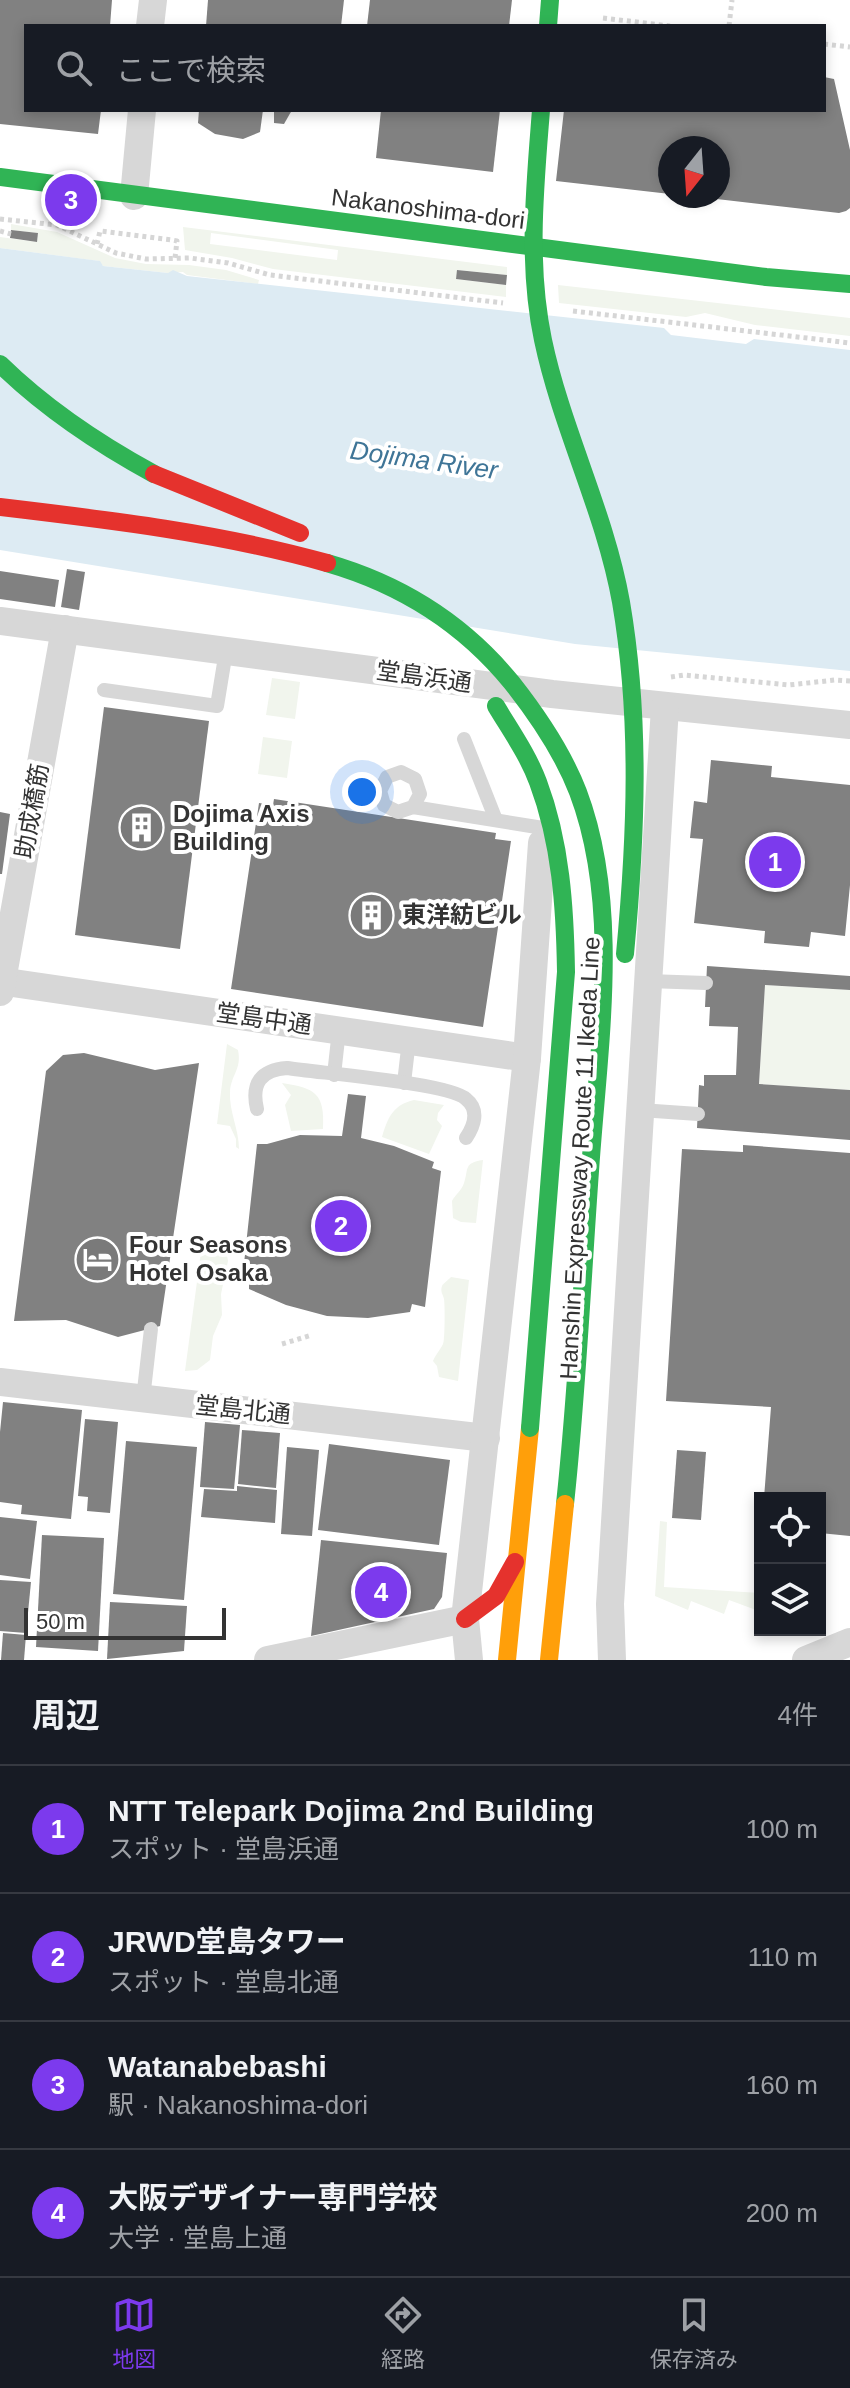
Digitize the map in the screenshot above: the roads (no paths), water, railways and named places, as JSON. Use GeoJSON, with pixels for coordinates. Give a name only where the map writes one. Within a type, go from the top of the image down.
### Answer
{"type":"FeatureCollection","features":[{"type":"Feature","properties":{"kind":"main road"},"geometry":{"type":"LineString","coordinates":[[548,24],[550,0]]}},
{"type":"Feature","properties":{"kind":"main road"},"geometry":{"type":"LineString","coordinates":[[541,112],[534,230],[535,288],[543,342],[608,546],[618,587],[633,702],[637,790],[631,984],[611,1098]]}},
{"type":"Feature","properties":{"kind":"main road","name":"Nakanoshima-dori"},"geometry":{"type":"LineString","coordinates":[[0,177],[766,277],[850,284]]}},
{"type":"Feature","properties":{"kind":"main road","name":"Hanshin Expressway Route 11 Ikeda Line"},"geometry":{"type":"LineString","coordinates":[[0,364],[26,391],[65,422],[154,474],[409,580],[448,602],[514,659],[564,726],[583,762],[601,813],[614,882],[617,964],[611,1098],[578,1456]]}},
{"type":"Feature","properties":{"kind":"main road"},"geometry":{"type":"LineString","coordinates":[[154,474],[363,585],[425,628]]}},
{"type":"Feature","properties":{"kind":"main road","name":"Hanshin Expressway Route 11 Ikeda Line"},"geometry":{"type":"LineString","coordinates":[[0,507],[209,535],[317,559],[362,574],[402,592],[473,639],[527,700],[544,727],[568,769],[582,803],[598,885],[601,927],[578,1456],[585,1487]]}},
{"type":"Feature","properties":{"kind":"main road"},"geometry":{"type":"LineString","coordinates":[[459,660],[496,705],[537,781],[552,826],[566,919],[566,972],[530,1428],[507,1660]]}},
{"type":"Feature","properties":{"kind":"main road"},"geometry":{"type":"LineString","coordinates":[[549,1660],[578,1456]]}},
{"type":"Feature","properties":{"kind":"main road"},"geometry":{"type":"LineString","coordinates":[[519,1553],[533,1619],[549,1652],[562,1660],[578,1456]]}},
{"type":"Feature","properties":{"kind":"main road"},"geometry":{"type":"LineString","coordinates":[[465,1619],[490,1605],[503,1591],[519,1553]]}},
{"type":"Feature","properties":{"kind":"street"},"geometry":{"type":"LineString","coordinates":[[150,24],[153,0]]}},
{"type":"Feature","properties":{"kind":"street"},"geometry":{"type":"LineString","coordinates":[[134,196],[142,112]]}},
{"type":"Feature","properties":{"kind":"street","name":"堂島浜通"},"geometry":{"type":"LineString","coordinates":[[0,621],[552,694],[850,725]]}},
{"type":"Feature","properties":{"kind":"street","name":"助成橋筋"},"geometry":{"type":"LineString","coordinates":[[1,985],[65,629]]}},
{"type":"Feature","properties":{"kind":"street"},"geometry":{"type":"LineString","coordinates":[[469,1660],[465,1619],[527,1058],[552,694]]}},
{"type":"Feature","properties":{"kind":"street"},"geometry":{"type":"LineString","coordinates":[[612,1660],[610,1604],[640,1110],[631,984],[665,707]]}},
{"type":"Feature","properties":{"kind":"street","name":"堂島中通"},"geometry":{"type":"LineString","coordinates":[[1,985],[527,1058]]}},
{"type":"Feature","properties":{"kind":"street","name":"堂島北通"},"geometry":{"type":"LineString","coordinates":[[0,1382],[486,1438]]}},
{"type":"Feature","properties":{"kind":"street"},"geometry":{"type":"LineString","coordinates":[[268,1660],[465,1619]]}},
{"type":"Feature","properties":{"kind":"street"},"geometry":{"type":"LineString","coordinates":[[806,1660],[850,1642]]}},
{"type":"Feature","properties":{"kind":"lane"},"geometry":{"type":"LineString","coordinates":[[104,690],[217,706],[226,651]]}},
{"type":"Feature","properties":{"kind":"lane"},"geometry":{"type":"LineString","coordinates":[[464,739],[496,820]]}},
{"type":"Feature","properties":{"kind":"lane"},"geometry":{"type":"LineString","coordinates":[[413,807],[543,828]]}},
{"type":"Feature","properties":{"kind":"lane"},"geometry":{"type":"LineString","coordinates":[[631,984],[706,983]]}},
{"type":"Feature","properties":{"kind":"lane"},"geometry":{"type":"LineString","coordinates":[[334,1075],[339,1030]]}},
{"type":"Feature","properties":{"kind":"lane"},"geometry":{"type":"LineString","coordinates":[[404,1083],[409,1040]]}},
{"type":"Feature","properties":{"kind":"lane"},"geometry":{"type":"LineString","coordinates":[[257,1109],[254,1095],[259,1080],[270,1070],[287,1068],[404,1083],[448,1090],[467,1099],[474,1112],[474,1126],[466,1138]]}},
{"type":"Feature","properties":{"kind":"lane"},"geometry":{"type":"LineString","coordinates":[[640,1110],[698,1114]]}},
{"type":"Feature","properties":{"kind":"lane"},"geometry":{"type":"LineString","coordinates":[[143,1399],[151,1329]]}},
{"type":"Feature","properties":{"kind":"water","name":"Dojima River"},"geometry":{"type":"Polygon","coordinates":[[[0,248],[100,261],[103,266],[168,273],[173,270],[187,276],[664,328],[671,335],[746,344],[754,339],[850,350],[850,671],[575,644],[0,550],[0,248]]]}},
{"type":"Feature","properties":{"kind":"place","name":"Watanabebashi"},"geometry":{"type":"Point","coordinates":[71,200]}},
{"type":"Feature","properties":{"kind":"place","name":"Dojima Axis Building"},"geometry":{"type":"Point","coordinates":[142,828]}},
{"type":"Feature","properties":{"kind":"place","name":"NTT Telepark Dojima 2nd Building"},"geometry":{"type":"Point","coordinates":[775,862]}},
{"type":"Feature","properties":{"kind":"place","name":"東洋紡ビル"},"geometry":{"type":"Point","coordinates":[371,915]}},
{"type":"Feature","properties":{"kind":"place","name":"JRWD堂島タワー"},"geometry":{"type":"Point","coordinates":[341,1226]}},
{"type":"Feature","properties":{"kind":"place","name":"Four Seasons Hotel Osaka"},"geometry":{"type":"Point","coordinates":[98,1259]}},
{"type":"Feature","properties":{"kind":"place","name":"大阪デザイナー専門学校"},"geometry":{"type":"Point","coordinates":[381,1592]}}]}
